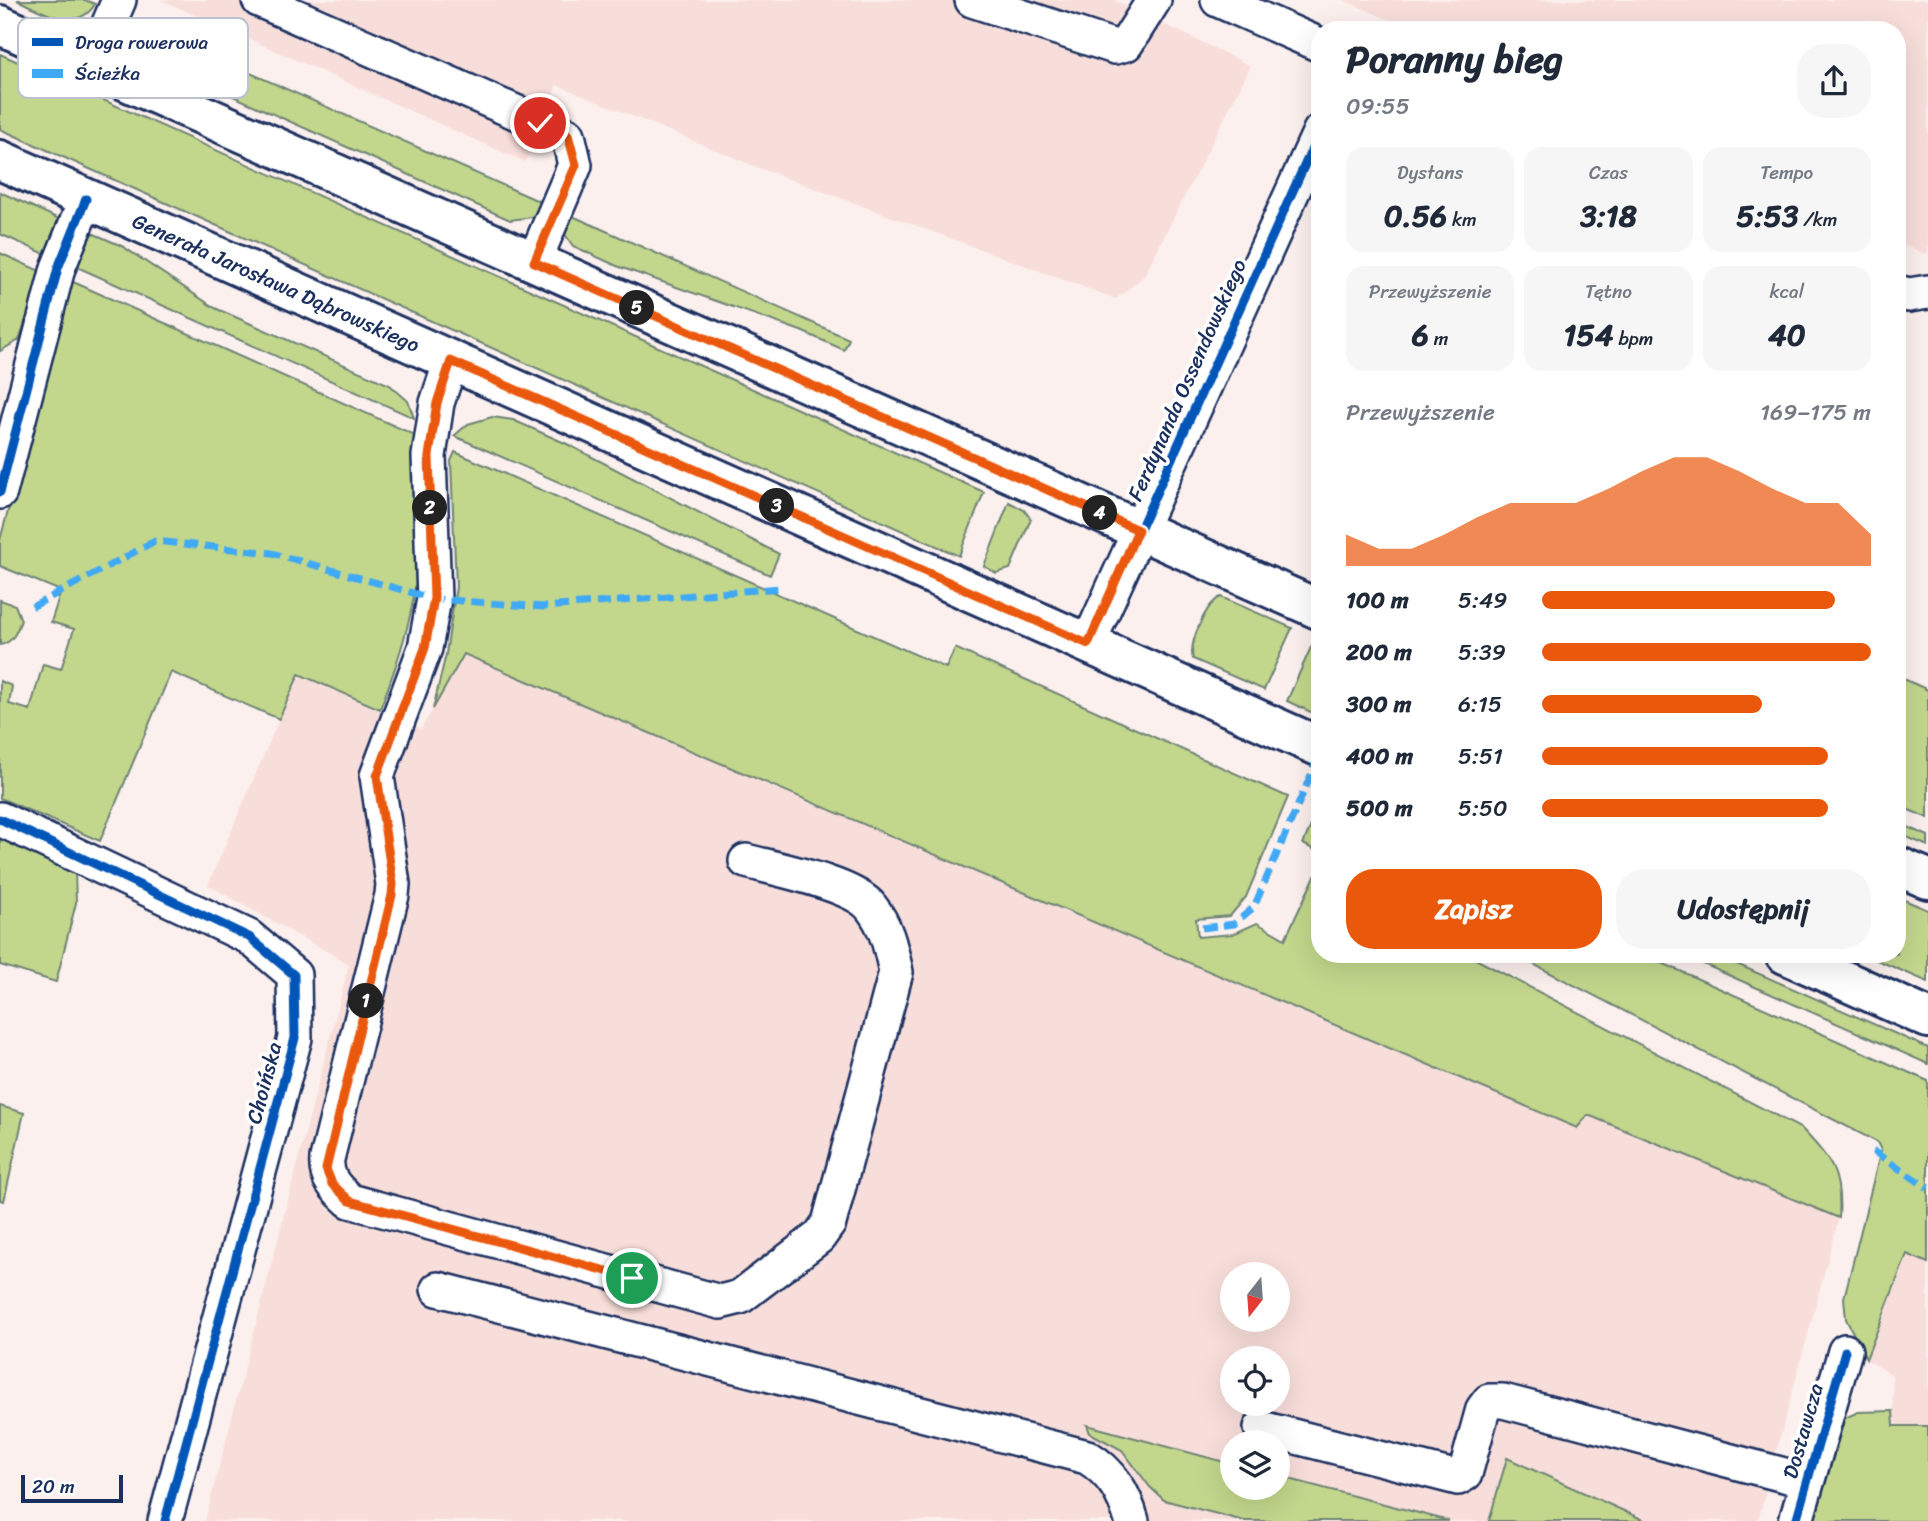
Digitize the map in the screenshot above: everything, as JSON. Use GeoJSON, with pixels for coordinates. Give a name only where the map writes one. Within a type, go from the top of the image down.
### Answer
{"type":"FeatureCollection","features":[{"type":"Feature","properties":{"kind":"main road"},"geometry":{"type":"LineString","coordinates":[[0,24],[18,32]]}},
{"type":"Feature","properties":{"kind":"main road"},"geometry":{"type":"LineString","coordinates":[[166,98],[1311,606]]}},
{"type":"Feature","properties":{"kind":"main road","name":"Generała Jarosława Dąbrowskiego"},"geometry":{"type":"LineString","coordinates":[[0,160],[1311,743]]}},
{"type":"Feature","properties":{"kind":"main road"},"geometry":{"type":"LineString","coordinates":[[1906,870],[1928,879]]}},
{"type":"Feature","properties":{"kind":"main road"},"geometry":{"type":"LineString","coordinates":[[1805,963],[1928,1017]]}},
{"type":"Feature","properties":{"kind":"street"},"geometry":{"type":"LineString","coordinates":[[112,18],[120,0]]}},
{"type":"Feature","properties":{"kind":"street"},"geometry":{"type":"LineString","coordinates":[[259,0],[568,135],[576,165],[534,262]]}},
{"type":"Feature","properties":{"kind":"street"},"geometry":{"type":"LineString","coordinates":[[972,0],[1115,47],[1126,44],[1154,0]]}},
{"type":"Feature","properties":{"kind":"street"},"geometry":{"type":"LineString","coordinates":[[1218,0],[1311,41]]}},
{"type":"Feature","properties":{"kind":"street","name":"Ferdynanda Ossendowskiego"},"geometry":{"type":"LineString","coordinates":[[1088,644],[1311,151]]}},
{"type":"Feature","properties":{"kind":"street"},"geometry":{"type":"LineString","coordinates":[[0,492],[58,268],[86,199]]}},
{"type":"Feature","properties":{"kind":"street"},"geometry":{"type":"LineString","coordinates":[[1906,294],[1928,292]]}},
{"type":"Feature","properties":{"kind":"street"},"geometry":{"type":"LineString","coordinates":[[451,361],[437,403],[429,456],[434,598],[425,648],[377,776],[393,884],[392,895],[327,1159],[326,1169],[332,1184],[350,1201],[720,1302],[740,1297],[809,1244],[829,1223],[896,972],[887,932],[870,905],[835,885],[746,861]]}},
{"type":"Feature","properties":{"kind":"street","name":"Choińska"},"geometry":{"type":"LineString","coordinates":[[0,819],[249,937],[294,975],[295,1038],[165,1521]]}},
{"type":"Feature","properties":{"kind":"street"},"geometry":{"type":"LineString","coordinates":[[438,1289],[1087,1457],[1103,1467],[1114,1480],[1132,1521]]}},
{"type":"Feature","properties":{"kind":"street","name":"Dostawcza"},"geometry":{"type":"LineString","coordinates":[[1796,1521],[1844,1351]]}},
{"type":"Feature","properties":{"kind":"street"},"geometry":{"type":"LineString","coordinates":[[1261,1428],[1458,1478],[1465,1474],[1483,1409],[1489,1401],[1503,1401],[1807,1481]]}},
{"type":"Feature","properties":{"kind":"shaded area"},"geometry":{"type":"Polygon","coordinates":[[[161,0],[1114,0],[1251,66],[1144,276],[1116,299],[764,170],[557,85],[525,162],[248,39],[248,18],[201,18],[161,0]]]}},
{"type":"Feature","properties":{"kind":"shaded area"},"geometry":{"type":"Polygon","coordinates":[[[1343,0],[1928,0],[1928,252],[1925,254],[1906,246],[1906,21],[1392,21],[1343,0]]]}},
{"type":"Feature","properties":{"kind":"shaded area"},"geometry":{"type":"Polygon","coordinates":[[[464,654],[1577,1127],[1588,1115],[1839,1218],[1758,1521],[1646,1521],[1507,1458],[1489,1521],[205,1521],[349,964],[208,885],[299,673],[421,729],[464,654]]]}},
{"type":"Feature","properties":{"kind":"shaded area"},"geometry":{"type":"Polygon","coordinates":[[[1907,1254],[1928,1263],[1928,1426],[1894,1426],[1892,1375],[1866,1359],[1907,1254]]]}},
{"type":"Feature","properties":{"kind":"green space"},"geometry":{"type":"Polygon","coordinates":[[[17,0],[85,0],[95,4],[78,18],[47,14],[17,0]]]}},
{"type":"Feature","properties":{"kind":"green space"},"geometry":{"type":"Polygon","coordinates":[[[0,54],[18,62],[18,98],[99,98],[984,492],[959,556],[0,129],[0,54]]]}},
{"type":"Feature","properties":{"kind":"green space"},"geometry":{"type":"Polygon","coordinates":[[[248,72],[543,203],[532,217],[510,220],[237,98],[248,98],[248,72]]]}},
{"type":"Feature","properties":{"kind":"green space"},"geometry":{"type":"Polygon","coordinates":[[[0,192],[59,219],[45,254],[0,234],[0,192]]]}},
{"type":"Feature","properties":{"kind":"green space"},"geometry":{"type":"Polygon","coordinates":[[[568,214],[849,339],[844,350],[801,331],[617,266],[573,246],[564,233],[568,214]]]}},
{"type":"Feature","properties":{"kind":"green space"},"geometry":{"type":"Polygon","coordinates":[[[92,233],[122,246],[215,308],[390,385],[408,401],[414,418],[77,267],[92,233]]]}},
{"type":"Feature","properties":{"kind":"green space"},"geometry":{"type":"Polygon","coordinates":[[[0,253],[42,272],[19,340],[0,351],[0,253]]]}},
{"type":"Feature","properties":{"kind":"green space"},"geometry":{"type":"Polygon","coordinates":[[[71,281],[415,435],[413,469],[417,569],[413,604],[404,640],[380,709],[299,674],[279,719],[171,672],[100,841],[0,798],[0,681],[12,686],[9,704],[30,710],[43,664],[61,669],[74,629],[51,622],[61,591],[0,566],[0,540],[71,281]]]}},
{"type":"Feature","properties":{"kind":"green space"},"geometry":{"type":"Polygon","coordinates":[[[492,417],[513,420],[567,444],[779,554],[770,575],[454,436],[468,424],[492,417]]]}},
{"type":"Feature","properties":{"kind":"green space"},"geometry":{"type":"Polygon","coordinates":[[[455,452],[946,668],[955,648],[1288,797],[1246,897],[1230,916],[1196,919],[1198,937],[1233,934],[1257,923],[1285,939],[1311,884],[1311,963],[1483,963],[1802,1129],[1828,1159],[1833,1169],[1839,1190],[1839,1218],[1588,1115],[1577,1128],[464,654],[433,709],[446,654],[456,587],[451,461],[455,452]]]}},
{"type":"Feature","properties":{"kind":"green space"},"geometry":{"type":"Polygon","coordinates":[[[1009,502],[1024,510],[1031,519],[1010,569],[996,573],[984,566],[1009,502]]]}},
{"type":"Feature","properties":{"kind":"green space"},"geometry":{"type":"Polygon","coordinates":[[[1221,597],[1292,628],[1264,690],[1193,659],[1193,644],[1204,615],[1221,597]]]}},
{"type":"Feature","properties":{"kind":"green space"},"geometry":{"type":"Polygon","coordinates":[[[0,600],[15,605],[21,620],[11,639],[0,645],[0,600]]]}},
{"type":"Feature","properties":{"kind":"green space"},"geometry":{"type":"Polygon","coordinates":[[[1311,647],[1311,712],[1287,701],[1311,647]]]}},
{"type":"Feature","properties":{"kind":"green space"},"geometry":{"type":"Polygon","coordinates":[[[1906,680],[1928,690],[1928,818],[1906,809],[1906,680]]]}},
{"type":"Feature","properties":{"kind":"green space"},"geometry":{"type":"Polygon","coordinates":[[[1311,825],[1311,848],[1303,844],[1311,825]]]}},
{"type":"Feature","properties":{"kind":"green space"},"geometry":{"type":"Polygon","coordinates":[[[1906,826],[1928,836],[1928,846],[1906,837],[1906,826]]]}},
{"type":"Feature","properties":{"kind":"green space"},"geometry":{"type":"Polygon","coordinates":[[[0,833],[75,869],[76,903],[56,982],[0,965],[0,833]]]}},
{"type":"Feature","properties":{"kind":"green space"},"geometry":{"type":"Polygon","coordinates":[[[1906,901],[1928,910],[1928,982],[1884,963],[1906,963],[1906,901]]]}},
{"type":"Feature","properties":{"kind":"green space"},"geometry":{"type":"Polygon","coordinates":[[[1531,963],[1662,963],[1928,1081],[1928,1263],[1907,1254],[1866,1359],[1846,1319],[1844,1298],[1881,1150],[1877,1142],[1531,963]]]}},
{"type":"Feature","properties":{"kind":"green space"},"geometry":{"type":"Polygon","coordinates":[[[1701,963],[1734,963],[1928,1048],[1928,1064],[1701,963]]]}},
{"type":"Feature","properties":{"kind":"green space"},"geometry":{"type":"Polygon","coordinates":[[[0,1106],[24,1113],[4,1201],[0,1200],[0,1106]]]}},
{"type":"Feature","properties":{"kind":"green space"},"geometry":{"type":"Polygon","coordinates":[[[1893,1411],[1894,1426],[1928,1426],[1928,1521],[1814,1521],[1845,1418],[1858,1412],[1893,1411]]]}},
{"type":"Feature","properties":{"kind":"green space"},"geometry":{"type":"Polygon","coordinates":[[[1087,1425],[1220,1461],[1220,1500],[1290,1500],[1290,1479],[1449,1521],[1244,1521],[1164,1500],[1150,1487],[1122,1450],[1090,1433],[1087,1425]]]}},
{"type":"Feature","properties":{"kind":"green space"},"geometry":{"type":"Polygon","coordinates":[[[1507,1458],[1646,1521],[1489,1521],[1507,1458]]]}},
{"type":"Feature","properties":{"kind":"marked path"},"geometry":{"type":"LineString","coordinates":[[32,607],[155,541],[272,553],[434,599],[545,607],[781,588]]}},
{"type":"Feature","properties":{"kind":"marked path"},"geometry":{"type":"LineString","coordinates":[[1202,928],[1234,924],[1254,907],[1311,775]]}},
{"type":"Feature","properties":{"kind":"marked path"},"geometry":{"type":"LineString","coordinates":[[1873,1151],[1928,1188]]}},
{"type":"Feature","properties":{"kind":"cycle path"},"geometry":{"type":"LineString","coordinates":[[1088,644],[1311,151]]}},
{"type":"Feature","properties":{"kind":"cycle path"},"geometry":{"type":"LineString","coordinates":[[0,492],[58,268],[86,199]]}},
{"type":"Feature","properties":{"kind":"cycle path"},"geometry":{"type":"LineString","coordinates":[[0,819],[249,937],[294,975],[295,1038],[165,1521]]}},
{"type":"Feature","properties":{"kind":"cycle path"},"geometry":{"type":"LineString","coordinates":[[1796,1521],[1845,1351]]}},
{"type":"Feature","properties":{"kind":"route"},"geometry":{"type":"LineString","coordinates":[[540,123],[568,135],[576,165],[534,262],[1138,530],[1088,644],[451,361],[430,433],[428,487],[434,598],[425,648],[377,776],[376,787],[393,884],[392,895],[326,1169],[332,1184],[350,1201],[632,1278]]}}]}
